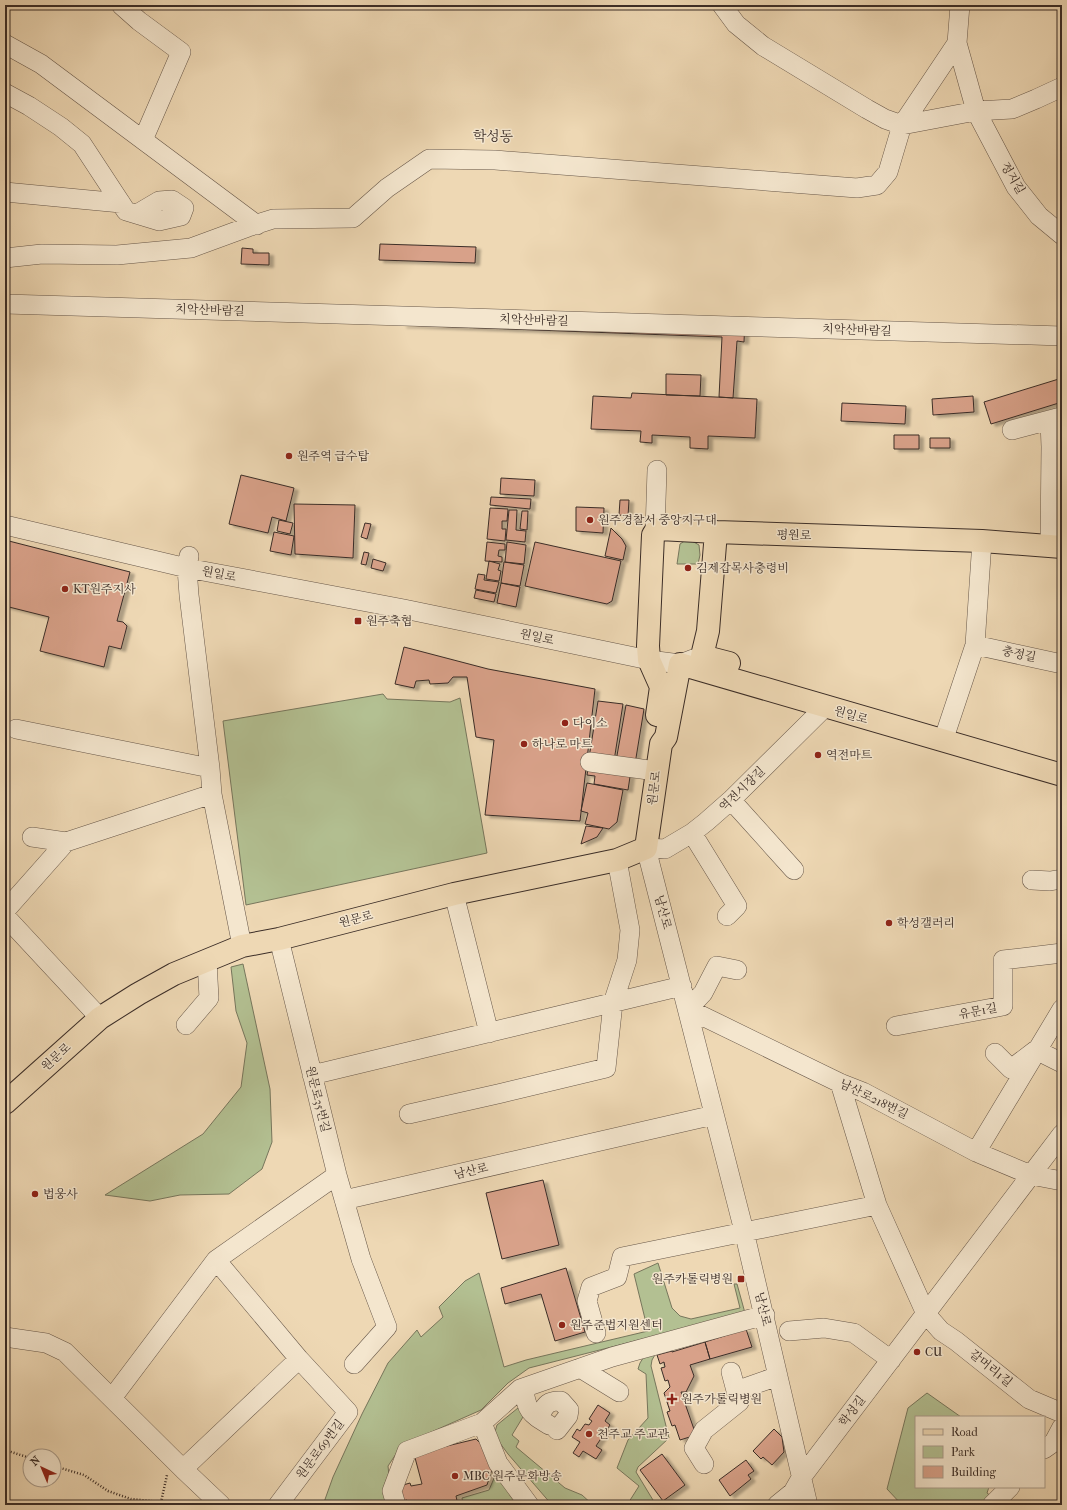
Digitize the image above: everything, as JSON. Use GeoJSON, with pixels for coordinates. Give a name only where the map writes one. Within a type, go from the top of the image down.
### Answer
{"type":"FeatureCollection","features":[{"type":"Feature","properties":{"kind":"main road","name":"평원로"},"geometry":{"type":"LineString","coordinates":[[655,532],[659,529],[982,541],[1056,547]]}},
{"type":"Feature","properties":{"kind":"main road"},"geometry":{"type":"LineString","coordinates":[[649,653],[653,535],[655,532]]}},
{"type":"Feature","properties":{"kind":"main road"},"geometry":{"type":"LineString","coordinates":[[716,532],[708,631],[702,656],[730,663],[733,679]]}},
{"type":"Feature","properties":{"kind":"main road","name":"원문로"},"geometry":{"type":"LineString","coordinates":[[649,653],[661,686],[655,734],[661,744]]}},
{"type":"Feature","properties":{"kind":"main road","name":"원문로"},"geometry":{"type":"LineString","coordinates":[[5,1103],[100,1018],[138,994],[174,974],[242,946],[454,894],[617,860],[646,848],[656,771],[661,744],[666,737],[680,664]]}},
{"type":"Feature","properties":{"kind":"main road","name":"원일로"},"geometry":{"type":"LineString","coordinates":[[680,664],[1062,775]]}},
{"type":"Feature","properties":{"kind":"street"},"geometry":{"type":"LineString","coordinates":[[121,5],[139,21],[181,52],[143,140]]}},
{"type":"Feature","properties":{"kind":"street"},"geometry":{"type":"LineString","coordinates":[[722,5],[736,24],[763,46],[884,119],[902,125],[976,111],[1012,109],[1062,87]]}},
{"type":"Feature","properties":{"kind":"street"},"geometry":{"type":"LineString","coordinates":[[5,258],[42,254],[118,255],[191,248],[273,219],[353,218],[387,188],[429,158],[495,160],[857,188],[877,185],[888,172],[902,125],[957,43],[960,5]]}},
{"type":"Feature","properties":{"kind":"street","name":"정지길"},"geometry":{"type":"LineString","coordinates":[[957,43],[976,111],[1016,187],[1039,216],[1062,235]]}},
{"type":"Feature","properties":{"kind":"street"},"geometry":{"type":"LineString","coordinates":[[5,44],[41,64],[257,225]]}},
{"type":"Feature","properties":{"kind":"street"},"geometry":{"type":"LineString","coordinates":[[5,93],[29,106],[55,123],[82,144],[126,211],[137,214]]}},
{"type":"Feature","properties":{"kind":"street"},"geometry":{"type":"LineString","coordinates":[[5,192],[121,203]]}},
{"type":"Feature","properties":{"kind":"street","name":"치악산바람길"},"geometry":{"type":"LineString","coordinates":[[5,304],[1062,336]]}},
{"type":"Feature","properties":{"kind":"street"},"geometry":{"type":"LineString","coordinates":[[1012,430],[1056,418],[1056,547]]}},
{"type":"Feature","properties":{"kind":"street"},"geometry":{"type":"LineString","coordinates":[[655,532],[657,470]]}},
{"type":"Feature","properties":{"kind":"street","name":"원일로"},"geometry":{"type":"LineString","coordinates":[[5,511],[188,562],[607,639],[680,664]]}},
{"type":"Feature","properties":{"kind":"street","name":"원일로"},"geometry":{"type":"LineString","coordinates":[[5,525],[188,562],[404,609],[649,653]]}},
{"type":"Feature","properties":{"kind":"street"},"geometry":{"type":"LineString","coordinates":[[943,741],[975,645],[982,541]]}},
{"type":"Feature","properties":{"kind":"street"},"geometry":{"type":"LineString","coordinates":[[188,562],[212,794],[242,946]]}},
{"type":"Feature","properties":{"kind":"street","name":"충정길"},"geometry":{"type":"LineString","coordinates":[[975,645],[1062,664]]}},
{"type":"Feature","properties":{"kind":"street"},"geometry":{"type":"LineString","coordinates":[[649,653],[702,656]]}},
{"type":"Feature","properties":{"kind":"street"},"geometry":{"type":"LineString","coordinates":[[680,664],[702,656]]}},
{"type":"Feature","properties":{"kind":"street","name":"역전시장길"},"geometry":{"type":"LineString","coordinates":[[646,848],[665,849],[692,833],[731,800],[825,707]]}},
{"type":"Feature","properties":{"kind":"street"},"geometry":{"type":"LineString","coordinates":[[16,729],[210,768]]}},
{"type":"Feature","properties":{"kind":"street"},"geometry":{"type":"LineString","coordinates":[[590,762],[656,771]]}},
{"type":"Feature","properties":{"kind":"street"},"geometry":{"type":"LineString","coordinates":[[32,837],[66,842],[212,794]]}},
{"type":"Feature","properties":{"kind":"street"},"geometry":{"type":"LineString","coordinates":[[731,800],[794,870]]}},
{"type":"Feature","properties":{"kind":"street"},"geometry":{"type":"LineString","coordinates":[[692,833],[737,906],[727,916]]}},
{"type":"Feature","properties":{"kind":"street"},"geometry":{"type":"LineString","coordinates":[[5,911],[66,842]]}},
{"type":"Feature","properties":{"kind":"street","name":"남산로"},"geometry":{"type":"LineString","coordinates":[[646,848],[765,1315],[808,1505]]}},
{"type":"Feature","properties":{"kind":"street"},"geometry":{"type":"LineString","coordinates":[[409,1114],[502,1094],[606,1068],[613,1003],[627,960],[630,930],[617,860]]}},
{"type":"Feature","properties":{"kind":"street"},"geometry":{"type":"LineString","coordinates":[[1032,880],[1050,881],[1062,879]]}},
{"type":"Feature","properties":{"kind":"street"},"geometry":{"type":"LineString","coordinates":[[454,894],[489,1032]]}},
{"type":"Feature","properties":{"kind":"street"},"geometry":{"type":"LineString","coordinates":[[5,916],[100,1018]]}},
{"type":"Feature","properties":{"kind":"street","name":"원문로35번길"},"geometry":{"type":"LineString","coordinates":[[279,938],[337,1175],[361,1259],[387,1327],[354,1364]]}},
{"type":"Feature","properties":{"kind":"street","name":"유문1길"},"geometry":{"type":"LineString","coordinates":[[896,1026],[1003,1006],[1003,960],[1062,953]]}},
{"type":"Feature","properties":{"kind":"street"},"geometry":{"type":"LineString","coordinates":[[186,1025],[209,998],[206,961]]}},
{"type":"Feature","properties":{"kind":"street"},"geometry":{"type":"LineString","coordinates":[[688,1009],[703,993],[717,966],[737,970]]}},
{"type":"Feature","properties":{"kind":"street"},"geometry":{"type":"LineString","coordinates":[[312,1075],[682,986]]}},
{"type":"Feature","properties":{"kind":"street","name":"남산로218번길"},"geometry":{"type":"LineString","coordinates":[[688,1009],[840,1083],[863,1092],[976,1152],[1031,1175],[1062,1181]]}},
{"type":"Feature","properties":{"kind":"street"},"geometry":{"type":"LineString","coordinates":[[976,1152],[1062,1009]]}},
{"type":"Feature","properties":{"kind":"street"},"geometry":{"type":"LineString","coordinates":[[995,1053],[1011,1069],[1036,1050]]}},
{"type":"Feature","properties":{"kind":"street"},"geometry":{"type":"LineString","coordinates":[[1036,1050],[1062,1063]]}},
{"type":"Feature","properties":{"kind":"street"},"geometry":{"type":"LineString","coordinates":[[840,1083],[877,1205],[926,1314]]}},
{"type":"Feature","properties":{"kind":"street","name":"남산로"},"geometry":{"type":"LineString","coordinates":[[344,1200],[714,1115]]}},
{"type":"Feature","properties":{"kind":"street","name":"학성길"},"geometry":{"type":"LineString","coordinates":[[777,1505],[793,1492],[801,1478],[1062,1134]]}},
{"type":"Feature","properties":{"kind":"street"},"geometry":{"type":"LineString","coordinates":[[112,1398],[216,1260],[337,1175]]}},
{"type":"Feature","properties":{"kind":"street"},"geometry":{"type":"LineString","coordinates":[[596,1333],[587,1301],[591,1286],[617,1277],[622,1257],[877,1205]]}},
{"type":"Feature","properties":{"kind":"street","name":"원문로69번길"},"geometry":{"type":"LineString","coordinates":[[216,1260],[299,1359],[348,1412],[278,1505]]}},
{"type":"Feature","properties":{"kind":"street","name":"갈머리1길"},"geometry":{"type":"LineString","coordinates":[[926,1314],[940,1330],[1029,1399],[1062,1413]]}},
{"type":"Feature","properties":{"kind":"street"},"geometry":{"type":"LineString","coordinates":[[396,1505],[392,1491],[407,1452],[482,1423],[512,1394],[523,1388],[612,1357],[765,1315]]}},
{"type":"Feature","properties":{"kind":"street"},"geometry":{"type":"LineString","coordinates":[[788,1331],[824,1328],[854,1333],[891,1360]]}},
{"type":"Feature","properties":{"kind":"street"},"geometry":{"type":"LineString","coordinates":[[5,1337],[46,1343],[65,1352],[177,1463],[222,1505]]}},
{"type":"Feature","properties":{"kind":"street"},"geometry":{"type":"LineString","coordinates":[[177,1463],[299,1359]]}},
{"type":"Feature","properties":{"kind":"street"},"geometry":{"type":"LineString","coordinates":[[580,1368],[619,1392]]}},
{"type":"Feature","properties":{"kind":"street"},"geometry":{"type":"LineString","coordinates":[[704,1464],[694,1448],[704,1430],[739,1402],[731,1372]]}},
{"type":"Feature","properties":{"kind":"street"},"geometry":{"type":"LineString","coordinates":[[736,1391],[778,1376]]}},
{"type":"Feature","properties":{"kind":"street"},"geometry":{"type":"LineString","coordinates":[[523,1388],[527,1407],[538,1418],[560,1431],[568,1416],[569,1410],[561,1401],[554,1400],[547,1404],[538,1418]]}},
{"type":"Feature","properties":{"kind":"street"},"geometry":{"type":"LineString","coordinates":[[482,1423],[498,1463],[529,1505]]}},
{"type":"Feature","properties":{"kind":"street"},"geometry":{"type":"LineString","coordinates":[[1045,1448],[1054,1442],[1062,1427]]}},
{"type":"Feature","properties":{"kind":"street"},"geometry":{"type":"LineString","coordinates":[[992,1505],[1009,1488]]}},
{"type":"Feature","properties":{"kind":"path"},"geometry":{"type":"LineString","coordinates":[[5,1450],[22,1455]]}},
{"type":"Feature","properties":{"kind":"path"},"geometry":{"type":"LineString","coordinates":[[62,1468],[84,1475],[108,1491],[131,1499],[161,1502],[177,1463]]}},
{"type":"Feature","properties":{"kind":"green space"},"geometry":{"type":"Polygon","coordinates":[[[686,540],[692,541],[699,545],[700,555],[698,564],[677,564],[680,544],[686,540]]]}},
{"type":"Feature","properties":{"kind":"green space"},"geometry":{"type":"Polygon","coordinates":[[[383,694],[387,699],[450,702],[460,698],[487,853],[246,905],[223,721],[383,694]]]}},
{"type":"Feature","properties":{"kind":"green space"},"geometry":{"type":"Polygon","coordinates":[[[243,964],[270,1089],[272,1142],[262,1169],[229,1194],[180,1195],[150,1201],[105,1195],[203,1134],[241,1087],[247,1043],[236,1011],[231,967],[243,964]]]}},
{"type":"Feature","properties":{"kind":"green space"},"geometry":{"type":"Polygon","coordinates":[[[658,1263],[672,1308],[680,1316],[691,1319],[740,1308],[734,1284],[737,1284],[745,1313],[529,1368],[508,1383],[481,1410],[402,1445],[388,1466],[392,1505],[323,1505],[333,1477],[362,1414],[388,1363],[417,1330],[421,1337],[443,1317],[439,1307],[465,1281],[479,1273],[504,1367],[526,1360],[648,1331],[634,1274],[658,1263]]]}},
{"type":"Feature","properties":{"kind":"green space"},"geometry":{"type":"Polygon","coordinates":[[[656,1353],[652,1360],[651,1366],[669,1438],[638,1467],[636,1472],[656,1505],[627,1505],[639,1486],[617,1468],[628,1440],[648,1418],[646,1374],[638,1369],[645,1355],[656,1353]]]}},
{"type":"Feature","properties":{"kind":"green space"},"geometry":{"type":"Polygon","coordinates":[[[927,1393],[960,1416],[915,1416],[915,1488],[989,1488],[987,1493],[991,1496],[983,1505],[902,1505],[887,1489],[908,1408],[927,1393]]]}},
{"type":"Feature","properties":{"kind":"green space"},"geometry":{"type":"Polygon","coordinates":[[[518,1408],[526,1412],[512,1435],[519,1441],[516,1447],[565,1488],[582,1495],[593,1505],[552,1505],[508,1454],[494,1435],[497,1425],[518,1408]]]}},
{"type":"Feature","properties":{"kind":"green space"},"geometry":{"type":"Polygon","coordinates":[[[495,1476],[523,1505],[463,1505],[462,1498],[489,1490],[495,1476]]]}},
{"type":"Feature","properties":{"kind":"building"},"geometry":{"type":"Polygon","coordinates":[[[380,244],[476,247],[475,263],[379,260],[380,244]]]}},
{"type":"Feature","properties":{"kind":"building"},"geometry":{"type":"Polygon","coordinates":[[[242,248],[253,249],[253,253],[269,253],[269,265],[241,264],[242,248]]]}},
{"type":"Feature","properties":{"kind":"building"},"geometry":{"type":"Polygon","coordinates":[[[745,319],[744,342],[737,341],[733,398],[719,397],[722,337],[402,325],[745,319]]]}},
{"type":"Feature","properties":{"kind":"building"},"geometry":{"type":"Polygon","coordinates":[[[666,374],[701,375],[700,396],[666,395],[666,374]]]}},
{"type":"Feature","properties":{"kind":"building"},"geometry":{"type":"Polygon","coordinates":[[[1062,378],[1062,402],[991,424],[984,402],[1062,378]]]}},
{"type":"Feature","properties":{"kind":"building"},"geometry":{"type":"Polygon","coordinates":[[[632,393],[757,399],[755,438],[708,436],[708,449],[690,448],[690,437],[652,435],[652,443],[640,442],[641,431],[591,429],[593,396],[631,398],[632,393]]]}},
{"type":"Feature","properties":{"kind":"building"},"geometry":{"type":"Polygon","coordinates":[[[973,396],[974,412],[933,415],[932,399],[973,396]]]}},
{"type":"Feature","properties":{"kind":"building"},"geometry":{"type":"Polygon","coordinates":[[[842,403],[906,406],[905,424],[841,421],[842,403]]]}},
{"type":"Feature","properties":{"kind":"building"},"geometry":{"type":"Polygon","coordinates":[[[894,435],[919,435],[919,449],[894,449],[894,435]]]}},
{"type":"Feature","properties":{"kind":"building"},"geometry":{"type":"Polygon","coordinates":[[[930,438],[950,438],[950,448],[930,448],[930,438]]]}},
{"type":"Feature","properties":{"kind":"building"},"geometry":{"type":"Polygon","coordinates":[[[241,475],[294,488],[286,521],[272,517],[268,533],[229,524],[241,475]]]}},
{"type":"Feature","properties":{"kind":"building"},"geometry":{"type":"Polygon","coordinates":[[[501,478],[535,480],[534,496],[500,494],[501,478]]]}},
{"type":"Feature","properties":{"kind":"building"},"geometry":{"type":"Polygon","coordinates":[[[491,497],[531,499],[530,509],[490,505],[491,497]]]}},
{"type":"Feature","properties":{"kind":"building"},"geometry":{"type":"Polygon","coordinates":[[[620,500],[629,500],[628,516],[619,515],[620,500]]]}},
{"type":"Feature","properties":{"kind":"building"},"geometry":{"type":"Polygon","coordinates":[[[294,504],[355,505],[353,558],[295,554],[294,504]]]}},
{"type":"Feature","properties":{"kind":"building","name":"원주경찰서 중앙지구대"},"geometry":{"type":"Polygon","coordinates":[[[576,507],[604,508],[603,533],[576,531],[576,507]]]}},
{"type":"Feature","properties":{"kind":"building"},"geometry":{"type":"Polygon","coordinates":[[[490,508],[508,509],[507,521],[502,521],[502,529],[506,529],[505,541],[487,539],[490,508]]]}},
{"type":"Feature","properties":{"kind":"building"},"geometry":{"type":"Polygon","coordinates":[[[509,510],[517,510],[516,530],[526,531],[525,542],[506,540],[509,510]]]}},
{"type":"Feature","properties":{"kind":"building"},"geometry":{"type":"Polygon","coordinates":[[[522,511],[528,511],[527,530],[520,529],[522,511]]]}},
{"type":"Feature","properties":{"kind":"building"},"geometry":{"type":"Polygon","coordinates":[[[279,520],[293,523],[290,534],[277,531],[279,520]]]}},
{"type":"Feature","properties":{"kind":"building"},"geometry":{"type":"Polygon","coordinates":[[[365,523],[371,524],[367,539],[361,537],[365,523]]]}},
{"type":"Feature","properties":{"kind":"building"},"geometry":{"type":"Polygon","coordinates":[[[611,528],[622,539],[626,546],[623,560],[605,556],[611,528]]]}},
{"type":"Feature","properties":{"kind":"building"},"geometry":{"type":"Polygon","coordinates":[[[274,532],[294,536],[291,555],[270,551],[274,532]]]}},
{"type":"Feature","properties":{"kind":"building","name":"KT원주지사"},"geometry":{"type":"Polygon","coordinates":[[[5,540],[130,572],[117,621],[123,622],[127,626],[121,649],[109,646],[104,667],[40,651],[49,617],[5,606],[5,540]]]}},
{"type":"Feature","properties":{"kind":"building"},"geometry":{"type":"Polygon","coordinates":[[[487,542],[505,544],[505,550],[499,550],[498,556],[502,557],[502,562],[485,561],[487,542]]]}},
{"type":"Feature","properties":{"kind":"building"},"geometry":{"type":"Polygon","coordinates":[[[507,542],[526,545],[524,564],[505,562],[507,542]]]}},
{"type":"Feature","properties":{"kind":"building"},"geometry":{"type":"Polygon","coordinates":[[[535,542],[621,561],[612,601],[607,604],[525,586],[535,542]]]}},
{"type":"Feature","properties":{"kind":"building"},"geometry":{"type":"Polygon","coordinates":[[[364,552],[369,553],[366,565],[361,564],[364,552]]]}},
{"type":"Feature","properties":{"kind":"building"},"geometry":{"type":"Polygon","coordinates":[[[373,559],[386,563],[383,571],[371,568],[373,559]]]}},
{"type":"Feature","properties":{"kind":"building"},"geometry":{"type":"Polygon","coordinates":[[[489,561],[500,564],[498,570],[501,571],[499,581],[486,579],[489,561]]]}},
{"type":"Feature","properties":{"kind":"building"},"geometry":{"type":"Polygon","coordinates":[[[504,562],[524,565],[520,586],[501,583],[504,562]]]}},
{"type":"Feature","properties":{"kind":"building"},"geometry":{"type":"Polygon","coordinates":[[[478,574],[485,575],[484,580],[499,582],[496,593],[475,589],[478,574]]]}},
{"type":"Feature","properties":{"kind":"building"},"geometry":{"type":"Polygon","coordinates":[[[501,583],[520,587],[516,607],[497,603],[501,583]]]}},
{"type":"Feature","properties":{"kind":"building"},"geometry":{"type":"Polygon","coordinates":[[[476,590],[496,594],[494,602],[474,598],[476,590]]]}},
{"type":"Feature","properties":{"kind":"building"},"geometry":{"type":"Polygon","coordinates":[[[404,647],[488,669],[595,689],[580,821],[485,815],[494,740],[476,737],[467,677],[453,677],[448,683],[430,684],[429,680],[416,681],[414,688],[395,684],[404,647]]]}},
{"type":"Feature","properties":{"kind":"building"},"geometry":{"type":"Polygon","coordinates":[[[598,701],[623,704],[614,761],[589,758],[598,701]]]}},
{"type":"Feature","properties":{"kind":"building"},"geometry":{"type":"Polygon","coordinates":[[[626,705],[644,709],[635,764],[616,761],[626,705]]]}},
{"type":"Feature","properties":{"kind":"building"},"geometry":{"type":"Polygon","coordinates":[[[589,763],[631,770],[628,790],[594,784],[595,776],[587,775],[589,763]]]}},
{"type":"Feature","properties":{"kind":"building"},"geometry":{"type":"Polygon","coordinates":[[[587,783],[623,790],[617,822],[609,829],[585,824],[588,813],[581,811],[587,783]]]}},
{"type":"Feature","properties":{"kind":"building"},"geometry":{"type":"Polygon","coordinates":[[[586,826],[603,828],[597,837],[581,844],[586,826]]]}},
{"type":"Feature","properties":{"kind":"building"},"geometry":{"type":"Polygon","coordinates":[[[543,1180],[559,1245],[502,1259],[486,1193],[543,1180]]]}},
{"type":"Feature","properties":{"kind":"building"},"geometry":{"type":"Polygon","coordinates":[[[566,1268],[585,1332],[555,1341],[541,1294],[505,1304],[501,1288],[566,1268]]]}},
{"type":"Feature","properties":{"kind":"building"},"geometry":{"type":"Polygon","coordinates":[[[746,1329],[752,1347],[710,1359],[705,1342],[746,1329]]]}},
{"type":"Feature","properties":{"kind":"building"},"geometry":{"type":"Polygon","coordinates":[[[705,1342],[710,1359],[690,1365],[694,1376],[686,1392],[681,1392],[696,1435],[680,1440],[675,1425],[672,1426],[667,1412],[670,1411],[664,1393],[670,1387],[668,1380],[665,1381],[661,1368],[665,1367],[664,1362],[660,1364],[657,1355],[705,1342]]]}},
{"type":"Feature","properties":{"kind":"building","name":"천주교 주교관"},"geometry":{"type":"Polygon","coordinates":[[[598,1405],[610,1413],[605,1421],[610,1425],[596,1446],[602,1450],[596,1459],[583,1451],[579,1457],[573,1453],[580,1442],[572,1437],[577,1429],[580,1431],[585,1424],[589,1425],[592,1421],[589,1419],[598,1405]]]}},
{"type":"Feature","properties":{"kind":"building"},"geometry":{"type":"Polygon","coordinates":[[[774,1429],[782,1437],[784,1452],[772,1465],[763,1457],[761,1459],[753,1451],[774,1429]]]}},
{"type":"Feature","properties":{"kind":"building","name":"MBC 원주문화방송"},"geometry":{"type":"Polygon","coordinates":[[[476,1439],[485,1448],[492,1469],[487,1485],[456,1496],[458,1505],[402,1505],[408,1503],[407,1500],[403,1501],[400,1492],[403,1485],[410,1483],[411,1486],[422,1484],[414,1454],[476,1439]]]}},
{"type":"Feature","properties":{"kind":"building"},"geometry":{"type":"Polygon","coordinates":[[[662,1454],[685,1485],[663,1501],[640,1470],[662,1454]]]}},
{"type":"Feature","properties":{"kind":"building"},"geometry":{"type":"Polygon","coordinates":[[[746,1460],[754,1471],[748,1475],[751,1479],[730,1496],[719,1480],[746,1460]]]}},
{"type":"Feature","properties":{"kind":"place","name":"원주역 급수탑"},"geometry":{"type":"Point","coordinates":[289,456]}},
{"type":"Feature","properties":{"kind":"place","name":"원주경찰서 중앙지구대"},"geometry":{"type":"Point","coordinates":[590,520]}},
{"type":"Feature","properties":{"kind":"place","name":"김제갑목사충령비"},"geometry":{"type":"Point","coordinates":[688,568]}},
{"type":"Feature","properties":{"kind":"place","name":"KT원주지사"},"geometry":{"type":"Point","coordinates":[65,589]}},
{"type":"Feature","properties":{"kind":"place","name":"원주축협"},"geometry":{"type":"Point","coordinates":[358,621]}},
{"type":"Feature","properties":{"kind":"place","name":"다이소"},"geometry":{"type":"Point","coordinates":[565,723]}},
{"type":"Feature","properties":{"kind":"place","name":"하나로 마트"},"geometry":{"type":"Point","coordinates":[524,744]}},
{"type":"Feature","properties":{"kind":"place","name":"역전마트"},"geometry":{"type":"Point","coordinates":[818,755]}},
{"type":"Feature","properties":{"kind":"place","name":"학성갤러리"},"geometry":{"type":"Point","coordinates":[889,923]}},
{"type":"Feature","properties":{"kind":"place","name":"법웅사"},"geometry":{"type":"Point","coordinates":[35,1194]}},
{"type":"Feature","properties":{"kind":"place","name":"원주카톨릭병원"},"geometry":{"type":"Point","coordinates":[741,1279]}},
{"type":"Feature","properties":{"kind":"place","name":"원주준법지원센터"},"geometry":{"type":"Point","coordinates":[562,1325]}},
{"type":"Feature","properties":{"kind":"place","name":"CU"},"geometry":{"type":"Point","coordinates":[917,1352]}},
{"type":"Feature","properties":{"kind":"place","name":"원주가톨릭병원"},"geometry":{"type":"Point","coordinates":[672,1399]}},
{"type":"Feature","properties":{"kind":"place","name":"천주교 주교관"},"geometry":{"type":"Point","coordinates":[589,1434]}},
{"type":"Feature","properties":{"kind":"place","name":"MBC 원주문화방송"},"geometry":{"type":"Point","coordinates":[455,1476]}},
{"type":"Feature","properties":{"kind":"district","name":"학성동"},"geometry":{"type":"Point","coordinates":[493,136]}}]}
